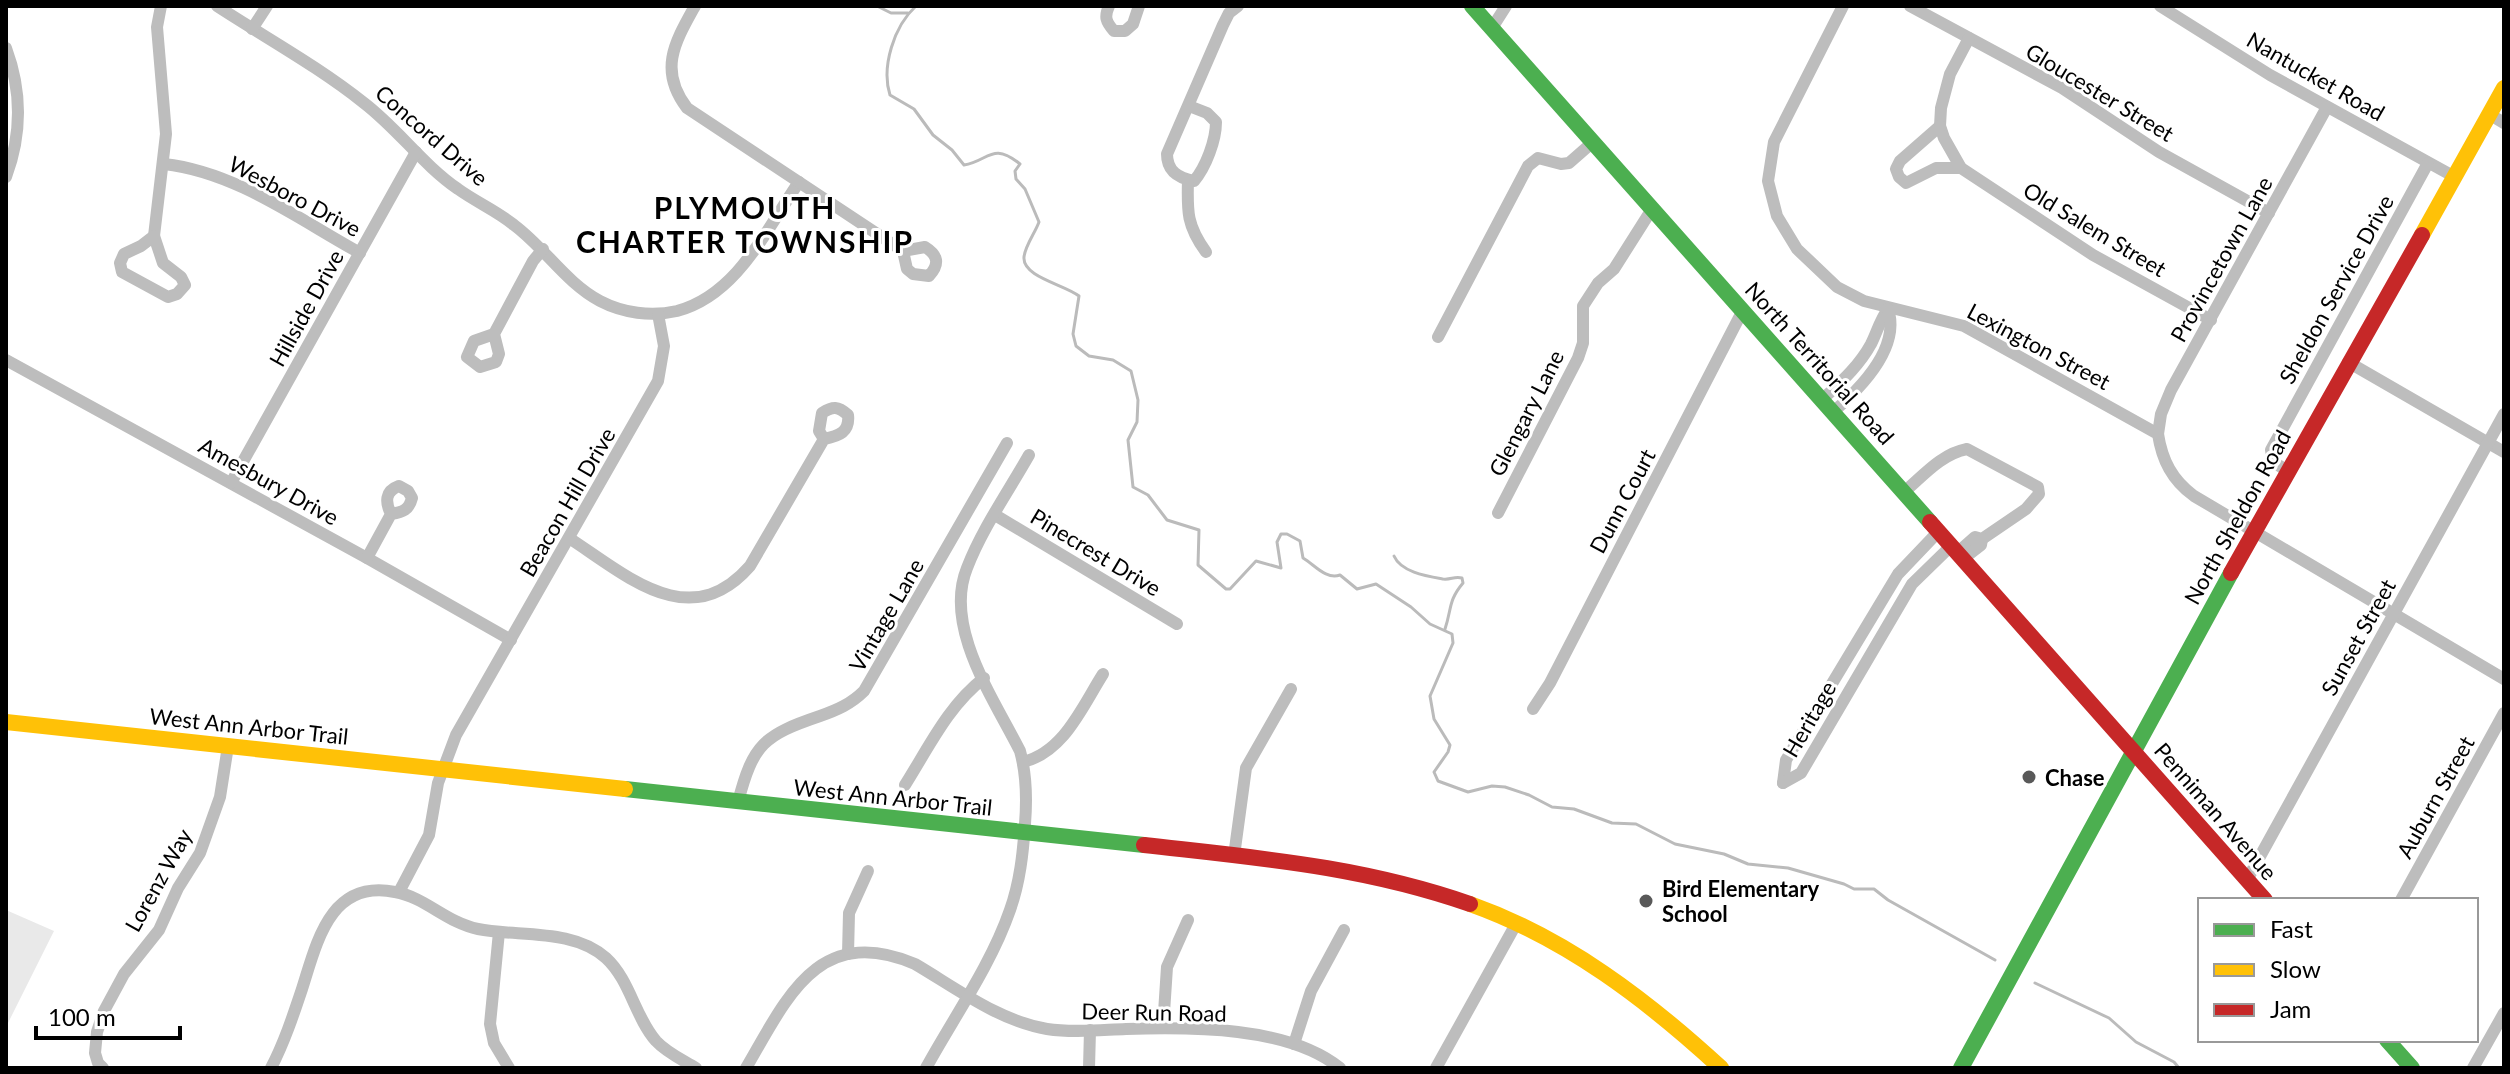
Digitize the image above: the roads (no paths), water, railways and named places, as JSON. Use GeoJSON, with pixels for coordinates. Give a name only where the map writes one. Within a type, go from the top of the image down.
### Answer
{"type":"FeatureCollection","features":[{"type":"Feature","properties":{"kind":"main road","name":"North Territorial Road"},"geometry":{"type":"LineString","coordinates":[[1472,6],[2134,750]]}},
{"type":"Feature","properties":{"kind":"main road","name":"North Sheldon Road"},"geometry":{"type":"LineString","coordinates":[[1961,1068],[2348,362],[2453,176],[2496,118],[2504,88]]}},
{"type":"Feature","properties":{"kind":"main road","name":"West Ann Arbor Trail"},"geometry":{"type":"LineString","coordinates":[[6,722],[1316,864],[1397,881],[1460,900],[1564,946],[1622,982],[1656,1008],[1721,1068]]}},
{"type":"Feature","properties":{"kind":"main road","name":"Penniman Avenue"},"geometry":{"type":"LineString","coordinates":[[2134,750],[2263,898]]}},
{"type":"Feature","properties":{"kind":"main road"},"geometry":{"type":"LineString","coordinates":[[2389,1042],[2412,1068]]}},
{"type":"Feature","properties":{"kind":"street"},"geometry":{"type":"LineString","coordinates":[[154,236],[124,254],[120,263],[122,272],[168,297],[177,294],[185,285],[181,277],[163,263],[154,236],[164,164],[166,111],[157,27],[161,6]]}},
{"type":"Feature","properties":{"kind":"street","name":"Concord Drive"},"geometry":{"type":"LineString","coordinates":[[217,6],[364,102],[456,188],[509,220],[543,249],[573,281],[600,301],[630,312],[658,314]]}},
{"type":"Feature","properties":{"kind":"street"},"geometry":{"type":"LineString","coordinates":[[252,29],[267,6]]}},
{"type":"Feature","properties":{"kind":"street"},"geometry":{"type":"LineString","coordinates":[[695,6],[677,40],[671,60],[673,80],[680,99],[694,115],[903,251]]}},
{"type":"Feature","properties":{"kind":"street"},"geometry":{"type":"LineString","coordinates":[[1109,6],[1105,15],[1114,31],[1125,31],[1133,24],[1139,6]]}},
{"type":"Feature","properties":{"kind":"street"},"geometry":{"type":"LineString","coordinates":[[1189,106],[1207,113],[1216,122],[1216,133],[1200,174],[1194,181],[1175,175],[1167,164],[1167,154],[1223,25],[1229,13],[1238,6]]}},
{"type":"Feature","properties":{"kind":"street"},"geometry":{"type":"LineString","coordinates":[[1492,28],[1506,6]]}},
{"type":"Feature","properties":{"kind":"street","name":"Lexington Street"},"geometry":{"type":"LineString","coordinates":[[1843,6],[1774,142],[1768,181],[1777,216],[1797,249],[1837,287],[1864,301],[1964,326],[2158,434]]}},
{"type":"Feature","properties":{"kind":"street","name":"Gloucester Street"},"geometry":{"type":"LineString","coordinates":[[1910,6],[2062,88],[2159,152],[2269,213]]}},
{"type":"Feature","properties":{"kind":"street","name":"Nantucket Road"},"geometry":{"type":"LineString","coordinates":[[2160,6],[2270,75],[2453,176]]}},
{"type":"Feature","properties":{"kind":"street"},"geometry":{"type":"LineString","coordinates":[[1961,168],[1936,168],[1906,183],[1896,169],[1900,161],[1940,126],[1944,89],[1969,38]]}},
{"type":"Feature","properties":{"kind":"street"},"geometry":{"type":"LineString","coordinates":[[6,48],[19,107],[16,141],[6,177]]}},
{"type":"Feature","properties":{"kind":"street","name":"Provincetown Lane"},"geometry":{"type":"LineString","coordinates":[[2158,434],[2161,414],[2171,390],[2327,107]]}},
{"type":"Feature","properties":{"kind":"street","name":"Old Salem Street"},"geometry":{"type":"LineString","coordinates":[[1940,126],[1948,149],[1961,168],[1982,184],[2093,255],[2211,320]]}},
{"type":"Feature","properties":{"kind":"street"},"geometry":{"type":"LineString","coordinates":[[1438,337],[1528,166],[1538,158],[1569,163],[1593,142]]}},
{"type":"Feature","properties":{"kind":"street","name":"Hillside Drive"},"geometry":{"type":"LineString","coordinates":[[231,483],[416,152]]}},
{"type":"Feature","properties":{"kind":"street","name":"Sheldon Service Drive"},"geometry":{"type":"LineString","coordinates":[[2288,471],[2273,462],[2271,450],[2428,163]]}},
{"type":"Feature","properties":{"kind":"street","name":"Wesboro Drive"},"geometry":{"type":"LineString","coordinates":[[164,164],[197,169],[232,182],[360,253]]}},
{"type":"Feature","properties":{"kind":"street"},"geometry":{"type":"LineString","coordinates":[[1188,180],[1187,217],[1206,252]]}},
{"type":"Feature","properties":{"kind":"street"},"geometry":{"type":"LineString","coordinates":[[658,314],[695,305],[727,283],[799,182]]}},
{"type":"Feature","properties":{"kind":"street","name":"Glengary Lane"},"geometry":{"type":"LineString","coordinates":[[1498,513],[1578,358],[1583,343],[1583,306],[1598,283],[1614,269],[1652,209]]}},
{"type":"Feature","properties":{"kind":"street"},"geometry":{"type":"LineString","coordinates":[[494,334],[533,261],[543,249]]}},
{"type":"Feature","properties":{"kind":"street"},"geometry":{"type":"LineString","coordinates":[[1828,405],[1855,369],[1871,343],[1878,322],[1888,309]]}},
{"type":"Feature","properties":{"kind":"street","name":"Dunn Court"},"geometry":{"type":"LineString","coordinates":[[1533,709],[1550,683],[1743,310]]}},
{"type":"Feature","properties":{"kind":"street","name":"Beacon Hill Drive"},"geometry":{"type":"LineString","coordinates":[[399,892],[429,835],[438,783],[456,735],[658,381],[664,346],[658,314]]}},
{"type":"Feature","properties":{"kind":"street","name":"Amesbury Drive"},"geometry":{"type":"LineString","coordinates":[[6,360],[511,640]]}},
{"type":"Feature","properties":{"kind":"street"},"geometry":{"type":"LineString","coordinates":[[2348,362],[2504,452]]}},
{"type":"Feature","properties":{"kind":"street","name":"Sunset Street"},"geometry":{"type":"LineString","coordinates":[[2247,880],[2504,414]]}},
{"type":"Feature","properties":{"kind":"street"},"geometry":{"type":"LineString","coordinates":[[2158,434],[2164,460],[2180,485],[2194,496],[2504,679]]}},
{"type":"Feature","properties":{"kind":"street"},"geometry":{"type":"LineString","coordinates":[[569,538],[637,584],[655,592],[683,598],[711,594],[733,583],[750,566],[824,439]]}},
{"type":"Feature","properties":{"kind":"street","name":"Vintage Lane"},"geometry":{"type":"LineString","coordinates":[[738,802],[746,773],[765,741],[789,726],[851,704],[864,691],[1007,443]]}},
{"type":"Feature","properties":{"kind":"street","name":"Heritage"},"geometry":{"type":"LineString","coordinates":[[1904,492],[1943,458],[1967,449],[2038,487],[2039,494],[2026,509],[1982,539],[1975,537],[1912,584],[1801,773],[1783,783],[1786,760],[1883,597],[1898,574],[1939,531]]}},
{"type":"Feature","properties":{"kind":"street","name":"Pinecrest Drive"},"geometry":{"type":"LineString","coordinates":[[926,1068],[996,942],[1010,910],[1019,876],[1027,789],[1023,762],[965,637],[960,601],[966,568],[1029,455]]}},
{"type":"Feature","properties":{"kind":"street"},"geometry":{"type":"LineString","coordinates":[[367,558],[391,514]]}},
{"type":"Feature","properties":{"kind":"street","name":"Pinecrest Drive"},"geometry":{"type":"LineString","coordinates":[[995,515],[1177,624]]}},
{"type":"Feature","properties":{"kind":"street"},"geometry":{"type":"LineString","coordinates":[[1883,597],[1898,606]]}},
{"type":"Feature","properties":{"kind":"street","name":"Heritage"},"geometry":{"type":"LineString","coordinates":[[1846,659],[1861,669]]}},
{"type":"Feature","properties":{"kind":"street"},"geometry":{"type":"LineString","coordinates":[[1023,762],[1041,757],[1058,742],[1103,674]]}},
{"type":"Feature","properties":{"kind":"street"},"geometry":{"type":"LineString","coordinates":[[905,785],[954,707],[965,693],[984,678]]}},
{"type":"Feature","properties":{"kind":"street"},"geometry":{"type":"LineString","coordinates":[[1234,856],[1246,768],[1291,689]]}},
{"type":"Feature","properties":{"kind":"street","name":"Auburn Street"},"geometry":{"type":"LineString","coordinates":[[2402,898],[2504,713]]}},
{"type":"Feature","properties":{"kind":"street","name":"Lorenz Way"},"geometry":{"type":"LineString","coordinates":[[103,1068],[95,1053],[97,1032],[104,1011],[124,974],[159,930],[178,888],[200,853],[220,797],[228,746]]}},
{"type":"Feature","properties":{"kind":"street"},"geometry":{"type":"LineString","coordinates":[[746,1068],[795,986],[818,967],[848,954],[849,913],[868,871]]}},
{"type":"Feature","properties":{"kind":"street"},"geometry":{"type":"LineString","coordinates":[[271,1068],[329,917],[343,903],[360,894],[378,890],[399,892],[461,925],[569,940],[595,950],[616,969],[657,1042],[696,1068]]}},
{"type":"Feature","properties":{"kind":"street"},"geometry":{"type":"LineString","coordinates":[[1163,1028],[1167,967],[1188,920]]}},
{"type":"Feature","properties":{"kind":"street"},"geometry":{"type":"LineString","coordinates":[[1436,1068],[1516,924]]}},
{"type":"Feature","properties":{"kind":"street"},"geometry":{"type":"LineString","coordinates":[[1294,1044],[1311,991],[1344,930]]}},
{"type":"Feature","properties":{"kind":"street"},"geometry":{"type":"LineString","coordinates":[[499,932],[490,1024],[494,1043],[509,1068]]}},
{"type":"Feature","properties":{"kind":"street","name":"Deer Run Road"},"geometry":{"type":"LineString","coordinates":[[848,954],[872,952],[899,958],[1027,1025],[1055,1030],[1163,1028],[1231,1033],[1294,1044],[1340,1068]]}},
{"type":"Feature","properties":{"kind":"street"},"geometry":{"type":"LineString","coordinates":[[2473,1068],[2504,1013]]}},
{"type":"Feature","properties":{"kind":"street"},"geometry":{"type":"LineString","coordinates":[[1089,1068],[1090,1030]]}},
{"type":"Feature","properties":{"kind":"waterway"},"geometry":{"type":"LineString","coordinates":[[877,6],[891,13],[908,13]]}},
{"type":"Feature","properties":{"kind":"waterway"},"geometry":{"type":"LineString","coordinates":[[916,6],[901,24],[891,48],[887,72],[890,95],[914,109],[933,135],[952,150],[964,165],[997,153],[1011,157],[1020,164],[1015,171],[1016,179],[1025,189],[1039,222],[1028,244],[1025,264],[1037,275],[1079,296],[1073,334],[1076,346],[1089,356],[1113,360],[1131,371],[1138,400],[1137,422],[1128,440],[1133,487],[1148,495],[1167,520],[1199,530],[1198,565],[1230,589],[1256,561],[1281,568],[1277,542],[1281,534],[1287,534],[1300,541],[1303,558],[1321,571],[1340,575],[1357,589],[1376,584],[1430,624],[1452,634],[1453,643],[1430,696],[1434,719],[1450,745],[1434,772],[1438,781],[1468,792],[1492,786],[1505,787],[1552,807],[1574,809],[1612,823],[1636,824],[1675,844],[1724,854],[1748,864],[1788,868],[1854,889],[1874,889],[1888,900],[1995,960]]}},
{"type":"Feature","properties":{"kind":"waterway"},"geometry":{"type":"LineString","coordinates":[[1394,556],[1402,566],[1415,572],[1443,579],[1462,578],[1463,583],[1453,600],[1445,629]]}},
{"type":"Feature","properties":{"kind":"waterway"},"geometry":{"type":"LineString","coordinates":[[2035,983],[2109,1018],[2136,1042],[2174,1062],[2179,1068]]}},
{"type":"Feature","properties":{"kind":"place","name":"Chase"},"geometry":{"type":"Point","coordinates":[2029,777]}},
{"type":"Feature","properties":{"kind":"place","name":"Bird Elementary School"},"geometry":{"type":"Point","coordinates":[1646,901]}},
{"type":"Feature","properties":{"kind":"district","name":"PLYMOUTH CHARTER TOWNSHIP"},"geometry":{"type":"Point","coordinates":[745,224]}}]}
